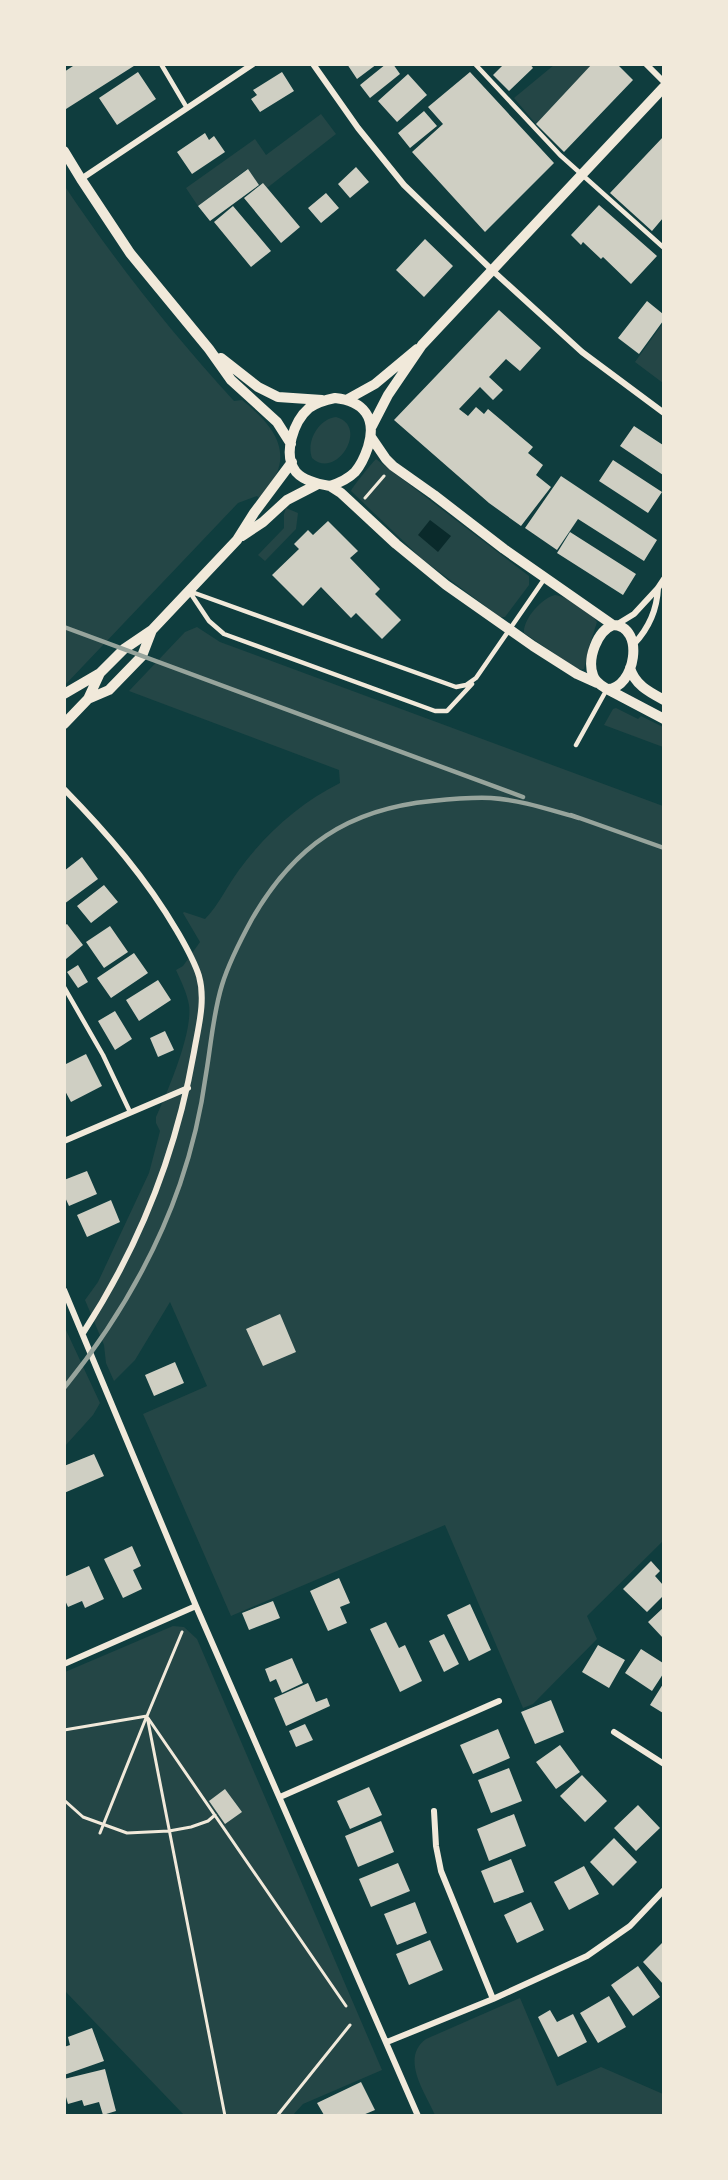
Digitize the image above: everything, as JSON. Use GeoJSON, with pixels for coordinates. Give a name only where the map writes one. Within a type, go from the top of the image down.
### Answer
{"type":"FeatureCollection","features":[{"type":"Feature","properties":{"kind":"street"},"geometry":{"type":"LineString","coordinates":[[81,179],[253,64]]}},
{"type":"Feature","properties":{"kind":"street"},"geometry":{"type":"LineString","coordinates":[[313,64],[358,128],[404,185],[493,271],[582,352],[663,412]]}},
{"type":"Feature","properties":{"kind":"street"},"geometry":{"type":"LineString","coordinates":[[646,64],[663,82]]}},
{"type":"Feature","properties":{"kind":"street"},"geometry":{"type":"LineString","coordinates":[[322,400],[308,409],[296,426],[291,444],[292,462],[296,472],[307,480],[330,486],[341,482],[356,471],[366,454],[372,431],[388,395],[422,345],[663,87]]}},
{"type":"Feature","properties":{"kind":"street"},"geometry":{"type":"LineString","coordinates":[[64,151],[130,253],[209,349],[231,380],[277,422],[291,444]]}},
{"type":"Feature","properties":{"kind":"street"},"geometry":{"type":"LineString","coordinates":[[348,399],[375,384],[422,345]]}},
{"type":"Feature","properties":{"kind":"street"},"geometry":{"type":"LineString","coordinates":[[209,349],[258,387],[278,397],[348,399],[359,405],[366,413],[386,459],[393,466],[545,578],[629,633],[634,644],[626,679],[620,685],[602,686]]}},
{"type":"Feature","properties":{"kind":"street"},"geometry":{"type":"LineString","coordinates":[[64,694],[100,673],[124,649],[152,630],[237,540],[292,462]]}},
{"type":"Feature","properties":{"kind":"street"},"geometry":{"type":"LineString","coordinates":[[237,540],[263,522],[287,500],[318,484]]}},
{"type":"Feature","properties":{"kind":"street"},"geometry":{"type":"LineString","coordinates":[[330,486],[446,585],[510,630],[571,670],[663,719]]}},
{"type":"Feature","properties":{"kind":"street"},"geometry":{"type":"LineString","coordinates":[[602,686],[592,674],[595,648],[600,635],[604,630],[634,614],[658,588],[663,579]]}},
{"type":"Feature","properties":{"kind":"street"},"geometry":{"type":"LineString","coordinates":[[634,644],[641,637],[658,605],[658,588]]}},
{"type":"Feature","properties":{"kind":"street"},"geometry":{"type":"LineString","coordinates":[[88,699],[109,690],[142,656],[152,630]]}},
{"type":"Feature","properties":{"kind":"street"},"geometry":{"type":"LineString","coordinates":[[630,668],[633,677],[643,688],[663,700]]}},
{"type":"Feature","properties":{"kind":"street"},"geometry":{"type":"LineString","coordinates":[[64,724],[88,699],[100,673]]}},
{"type":"Feature","properties":{"kind":"street"},"geometry":{"type":"LineString","coordinates":[[64,789],[105,832],[142,876],[169,917],[199,976],[202,1004],[188,1088],[163,1176],[146,1218],[107,1295],[83,1333]]}},
{"type":"Feature","properties":{"kind":"street"},"geometry":{"type":"LineString","coordinates":[[64,1141],[188,1088]]}},
{"type":"Feature","properties":{"kind":"street"},"geometry":{"type":"LineString","coordinates":[[64,1290],[196,1606],[418,2115]]}},
{"type":"Feature","properties":{"kind":"street"},"geometry":{"type":"LineString","coordinates":[[64,1664],[196,1606]]}},
{"type":"Feature","properties":{"kind":"street"},"geometry":{"type":"LineString","coordinates":[[280,1797],[499,1701]]}},
{"type":"Feature","properties":{"kind":"street"},"geometry":{"type":"LineString","coordinates":[[614,1732],[663,1764]]}},
{"type":"Feature","properties":{"kind":"street"},"geometry":{"type":"LineString","coordinates":[[434,1810],[436,1846],[441,1871],[493,1999]]}},
{"type":"Feature","properties":{"kind":"street"},"geometry":{"type":"LineString","coordinates":[[387,2042],[493,1999],[587,1956],[630,1926],[663,1890]]}},
{"type":"Feature","properties":{"kind":"lane"},"geometry":{"type":"LineString","coordinates":[[161,64],[187,108]]}},
{"type":"Feature","properties":{"kind":"lane"},"geometry":{"type":"LineString","coordinates":[[475,64],[560,155],[663,248]]}},
{"type":"Feature","properties":{"kind":"lane"},"geometry":{"type":"LineString","coordinates":[[189,591],[209,621],[224,634],[438,712],[444,712],[451,708],[476,678],[545,578]]}},
{"type":"Feature","properties":{"kind":"lane"},"geometry":{"type":"LineString","coordinates":[[189,591],[444,684],[460,687],[470,684],[476,678]]}},
{"type":"Feature","properties":{"kind":"lane"},"geometry":{"type":"LineString","coordinates":[[576,746],[602,686]]}},
{"type":"Feature","properties":{"kind":"lane"},"geometry":{"type":"LineString","coordinates":[[64,987],[97,1045],[130,1112]]}},
{"type":"Feature","properties":{"kind":"path"},"geometry":{"type":"LineString","coordinates":[[363,501],[389,471]]}},
{"type":"Feature","properties":{"kind":"path"},"geometry":{"type":"LineString","coordinates":[[100,1833],[183,1632]]}},
{"type":"Feature","properties":{"kind":"path"},"geometry":{"type":"LineString","coordinates":[[64,1730],[147,1716]]}},
{"type":"Feature","properties":{"kind":"path"},"geometry":{"type":"LineString","coordinates":[[147,1716],[346,2006]]}},
{"type":"Feature","properties":{"kind":"path"},"geometry":{"type":"LineString","coordinates":[[147,1716],[225,2115]]}},
{"type":"Feature","properties":{"kind":"path"},"geometry":{"type":"LineString","coordinates":[[64,1800],[83,1817],[127,1833],[169,1831],[191,1827],[208,1821],[215,1815]]}},
{"type":"Feature","properties":{"kind":"path"},"geometry":{"type":"LineString","coordinates":[[277,2115],[350,2025]]}},
{"type":"Feature","properties":{"kind":"shaded area"},"geometry":{"type":"Polygon","coordinates":[[[554,65],[592,65],[536,124],[514,98],[554,65]]]}},
{"type":"Feature","properties":{"kind":"shaded area"},"geometry":{"type":"Polygon","coordinates":[[[321,114],[336,134],[267,188],[263,183],[259,185],[247,169],[198,206],[186,188],[255,139],[266,155],[321,114]]]}},
{"type":"Feature","properties":{"kind":"shaded area"},"geometry":{"type":"Polygon","coordinates":[[[64,185],[124,269],[188,349],[234,401],[242,400],[266,423],[278,442],[280,452],[280,463],[276,475],[259,498],[257,496],[238,503],[65,685],[64,185]]]}},
{"type":"Feature","properties":{"kind":"shaded area"},"geometry":{"type":"Polygon","coordinates":[[[663,323],[663,383],[635,362],[663,323]]]}},
{"type":"Feature","properties":{"kind":"shaded area"},"geometry":{"type":"Polygon","coordinates":[[[336,417],[346,422],[350,430],[350,440],[346,450],[339,458],[331,463],[321,463],[312,458],[312,439],[324,422],[336,417]]]}},
{"type":"Feature","properties":{"kind":"shaded area"},"geometry":{"type":"Polygon","coordinates":[[[376,459],[529,576],[529,585],[505,617],[500,617],[422,559],[351,491],[376,459]]]}},
{"type":"Feature","properties":{"kind":"shaded area"},"geometry":{"type":"Polygon","coordinates":[[[286,508],[298,513],[296,529],[265,561],[258,555],[284,528],[286,508]]]}},
{"type":"Feature","properties":{"kind":"shaded area"},"geometry":{"type":"Polygon","coordinates":[[[430,520],[451,536],[438,552],[418,535],[430,520]]]}},
{"type":"Feature","properties":{"kind":"shaded area"},"geometry":{"type":"Polygon","coordinates":[[[555,595],[579,605],[597,622],[584,669],[579,670],[524,633],[534,610],[555,595]]]}},
{"type":"Feature","properties":{"kind":"shaded area"},"geometry":{"type":"Polygon","coordinates":[[[197,627],[220,642],[663,806],[663,1541],[587,1616],[597,1639],[533,1704],[523,1708],[445,1525],[231,1616],[143,1414],[207,1386],[170,1302],[135,1360],[114,1381],[106,1363],[104,1345],[85,1300],[98,1282],[149,1173],[160,1131],[156,1117],[173,1077],[187,1030],[189,1005],[176,970],[183,966],[200,942],[183,913],[205,919],[260,844],[297,810],[340,783],[339,770],[129,691],[185,632],[197,627]]]}},
{"type":"Feature","properties":{"kind":"shaded area"},"geometry":{"type":"Polygon","coordinates":[[[616,708],[638,719],[641,716],[663,727],[663,747],[604,725],[613,709],[616,708]]]}},
{"type":"Feature","properties":{"kind":"shaded area"},"geometry":{"type":"Polygon","coordinates":[[[65,1328],[100,1403],[93,1415],[65,1446],[65,1328]]]}},
{"type":"Feature","properties":{"kind":"shaded area"},"geometry":{"type":"Polygon","coordinates":[[[173,1626],[184,1627],[197,1639],[382,2070],[303,2104],[293,2115],[184,2115],[65,1991],[65,1672],[173,1626]]]}},
{"type":"Feature","properties":{"kind":"shaded area"},"geometry":{"type":"Polygon","coordinates":[[[520,1998],[557,2086],[601,2067],[663,2094],[663,2115],[435,2115],[417,2076],[415,2056],[419,2047],[426,2039],[520,1998]]]}},
{"type":"Feature","properties":{"kind":"building"},"geometry":{"type":"Polygon","coordinates":[[[76,64],[137,64],[66,109],[64,106],[64,72],[76,64]]]}},
{"type":"Feature","properties":{"kind":"building"},"geometry":{"type":"Polygon","coordinates":[[[347,64],[377,64],[357,79],[347,64]]]}},
{"type":"Feature","properties":{"kind":"building"},"geometry":{"type":"Polygon","coordinates":[[[386,64],[393,64],[400,74],[370,98],[360,85],[386,64]]]}},
{"type":"Feature","properties":{"kind":"building"},"geometry":{"type":"Polygon","coordinates":[[[504,64],[530,64],[533,68],[509,91],[493,75],[504,64]]]}},
{"type":"Feature","properties":{"kind":"building"},"geometry":{"type":"Polygon","coordinates":[[[592,64],[617,64],[633,80],[564,152],[536,124],[592,64]]]}},
{"type":"Feature","properties":{"kind":"building"},"geometry":{"type":"Polygon","coordinates":[[[138,72],[156,99],[117,125],[99,98],[138,72]]]}},
{"type":"Feature","properties":{"kind":"building"},"geometry":{"type":"Polygon","coordinates":[[[282,72],[294,91],[260,112],[251,99],[257,95],[253,90],[282,72]]]}},
{"type":"Feature","properties":{"kind":"building"},"geometry":{"type":"Polygon","coordinates":[[[470,72],[554,163],[485,232],[412,152],[443,124],[428,107],[470,72]]]}},
{"type":"Feature","properties":{"kind":"building"},"geometry":{"type":"Polygon","coordinates":[[[408,74],[427,95],[397,122],[378,101],[408,74]]]}},
{"type":"Feature","properties":{"kind":"building"},"geometry":{"type":"Polygon","coordinates":[[[424,111],[437,126],[410,148],[398,133],[424,111]]]}},
{"type":"Feature","properties":{"kind":"building"},"geometry":{"type":"Polygon","coordinates":[[[205,133],[209,140],[214,136],[225,152],[192,174],[177,152],[205,133]]]}},
{"type":"Feature","properties":{"kind":"building"},"geometry":{"type":"Polygon","coordinates":[[[663,137],[663,218],[652,231],[610,193],[663,137]]]}},
{"type":"Feature","properties":{"kind":"building"},"geometry":{"type":"Polygon","coordinates":[[[356,167],[369,182],[350,198],[338,184],[356,167]]]}},
{"type":"Feature","properties":{"kind":"building"},"geometry":{"type":"Polygon","coordinates":[[[248,169],[259,185],[210,221],[198,206],[248,169]]]}},
{"type":"Feature","properties":{"kind":"building"},"geometry":{"type":"Polygon","coordinates":[[[263,183],[300,227],[281,243],[244,198],[263,183]]]}},
{"type":"Feature","properties":{"kind":"building"},"geometry":{"type":"Polygon","coordinates":[[[326,193],[339,208],[321,223],[308,208],[326,193]]]}},
{"type":"Feature","properties":{"kind":"building"},"geometry":{"type":"Polygon","coordinates":[[[599,205],[657,256],[631,284],[603,257],[601,259],[583,242],[581,245],[571,235],[599,205]]]}},
{"type":"Feature","properties":{"kind":"building"},"geometry":{"type":"Polygon","coordinates":[[[233,206],[271,251],[251,267],[214,222],[233,206]]]}},
{"type":"Feature","properties":{"kind":"building"},"geometry":{"type":"Polygon","coordinates":[[[425,239],[453,266],[424,297],[396,270],[425,239]]]}},
{"type":"Feature","properties":{"kind":"building"},"geometry":{"type":"Polygon","coordinates":[[[647,301],[663,314],[663,321],[639,354],[618,338],[647,301]]]}},
{"type":"Feature","properties":{"kind":"building"},"geometry":{"type":"Polygon","coordinates":[[[499,310],[541,348],[520,371],[506,359],[489,377],[503,390],[493,400],[480,387],[459,409],[468,416],[476,407],[484,414],[488,409],[533,447],[528,453],[543,465],[536,475],[551,487],[521,526],[489,503],[394,420],[499,310]]]}},
{"type":"Feature","properties":{"kind":"building"},"geometry":{"type":"Polygon","coordinates":[[[634,426],[663,445],[663,475],[620,446],[634,426]]]}},
{"type":"Feature","properties":{"kind":"building"},"geometry":{"type":"Polygon","coordinates":[[[613,460],[662,492],[648,513],[599,481],[613,460]]]}},
{"type":"Feature","properties":{"kind":"building"},"geometry":{"type":"Polygon","coordinates":[[[561,476],[657,540],[644,561],[578,519],[557,550],[525,528],[561,476]]]}},
{"type":"Feature","properties":{"kind":"building"},"geometry":{"type":"Polygon","coordinates":[[[328,521],[358,551],[350,558],[380,589],[375,594],[401,620],[382,639],[356,613],[351,618],[321,587],[303,606],[272,575],[299,549],[294,544],[308,530],[313,535],[328,521]]]}},
{"type":"Feature","properties":{"kind":"building"},"geometry":{"type":"Polygon","coordinates":[[[570,532],[636,574],[623,595],[557,553],[570,532]]]}},
{"type":"Feature","properties":{"kind":"building"},"geometry":{"type":"Polygon","coordinates":[[[82,857],[98,879],[64,904],[64,871],[82,857]]]}},
{"type":"Feature","properties":{"kind":"building"},"geometry":{"type":"Polygon","coordinates":[[[104,885],[118,902],[91,923],[77,906],[104,885]]]}},
{"type":"Feature","properties":{"kind":"building"},"geometry":{"type":"Polygon","coordinates":[[[67,924],[83,945],[66,959],[64,926],[67,924]]]}},
{"type":"Feature","properties":{"kind":"building"},"geometry":{"type":"Polygon","coordinates":[[[110,926],[128,952],[104,968],[86,942],[110,926]]]}},
{"type":"Feature","properties":{"kind":"building"},"geometry":{"type":"Polygon","coordinates":[[[134,953],[148,973],[111,998],[97,978],[134,953]]]}},
{"type":"Feature","properties":{"kind":"building"},"geometry":{"type":"Polygon","coordinates":[[[78,965],[88,982],[78,988],[67,972],[78,965]]]}},
{"type":"Feature","properties":{"kind":"building"},"geometry":{"type":"Polygon","coordinates":[[[158,980],[171,1000],[139,1021],[126,1000],[158,980]]]}},
{"type":"Feature","properties":{"kind":"building"},"geometry":{"type":"Polygon","coordinates":[[[115,1011],[132,1039],[115,1050],[98,1021],[115,1011]]]}},
{"type":"Feature","properties":{"kind":"building"},"geometry":{"type":"Polygon","coordinates":[[[165,1031],[174,1050],[158,1057],[150,1038],[165,1031]]]}},
{"type":"Feature","properties":{"kind":"building"},"geometry":{"type":"Polygon","coordinates":[[[86,1054],[102,1086],[71,1102],[64,1089],[64,1065],[86,1054]]]}},
{"type":"Feature","properties":{"kind":"building"},"geometry":{"type":"Polygon","coordinates":[[[87,1171],[97,1194],[69,1206],[64,1195],[64,1180],[87,1171]]]}},
{"type":"Feature","properties":{"kind":"building"},"geometry":{"type":"Polygon","coordinates":[[[111,1200],[120,1222],[87,1237],[77,1215],[111,1200]]]}},
{"type":"Feature","properties":{"kind":"building"},"geometry":{"type":"Polygon","coordinates":[[[280,1314],[296,1352],[263,1366],[246,1329],[280,1314]]]}},
{"type":"Feature","properties":{"kind":"building"},"geometry":{"type":"Polygon","coordinates":[[[175,1362],[184,1383],[154,1396],[145,1375],[175,1362]]]}},
{"type":"Feature","properties":{"kind":"building"},"geometry":{"type":"Polygon","coordinates":[[[94,1454],[104,1476],[64,1493],[64,1466],[94,1454]]]}},
{"type":"Feature","properties":{"kind":"building"},"geometry":{"type":"Polygon","coordinates":[[[132,1546],[141,1566],[133,1570],[142,1589],[123,1598],[104,1559],[132,1546]]]}},
{"type":"Feature","properties":{"kind":"building"},"geometry":{"type":"Polygon","coordinates":[[[651,1561],[660,1571],[655,1576],[663,1585],[663,1596],[647,1612],[623,1589],[651,1561]]]}},
{"type":"Feature","properties":{"kind":"building"},"geometry":{"type":"Polygon","coordinates":[[[89,1566],[104,1599],[85,1608],[82,1601],[68,1607],[64,1598],[64,1577],[89,1566]]]}},
{"type":"Feature","properties":{"kind":"building"},"geometry":{"type":"Polygon","coordinates":[[[339,1578],[350,1603],[340,1607],[347,1623],[328,1631],[310,1591],[339,1578]]]}},
{"type":"Feature","properties":{"kind":"building"},"geometry":{"type":"Polygon","coordinates":[[[273,1601],[280,1618],[249,1630],[242,1613],[273,1601]]]}},
{"type":"Feature","properties":{"kind":"building"},"geometry":{"type":"Polygon","coordinates":[[[470,1604],[491,1650],[469,1661],[447,1615],[470,1604]]]}},
{"type":"Feature","properties":{"kind":"building"},"geometry":{"type":"Polygon","coordinates":[[[663,1608],[663,1638],[648,1622],[663,1608]]]}},
{"type":"Feature","properties":{"kind":"building"},"geometry":{"type":"Polygon","coordinates":[[[386,1622],[399,1648],[405,1645],[422,1681],[400,1692],[370,1629],[386,1622]]]}},
{"type":"Feature","properties":{"kind":"building"},"geometry":{"type":"Polygon","coordinates":[[[444,1634],[459,1664],[444,1672],[429,1641],[444,1634]]]}},
{"type":"Feature","properties":{"kind":"building"},"geometry":{"type":"Polygon","coordinates":[[[598,1645],[625,1660],[609,1688],[582,1672],[598,1645]]]}},
{"type":"Feature","properties":{"kind":"building"},"geometry":{"type":"Polygon","coordinates":[[[641,1649],[663,1663],[663,1674],[652,1691],[625,1673],[641,1649]]]}},
{"type":"Feature","properties":{"kind":"building"},"geometry":{"type":"Polygon","coordinates":[[[292,1658],[303,1683],[282,1693],[276,1679],[270,1682],[265,1669],[292,1658]]]}},
{"type":"Feature","properties":{"kind":"building"},"geometry":{"type":"Polygon","coordinates":[[[308,1683],[316,1702],[327,1698],[330,1706],[286,1726],[274,1698],[308,1683]]]}},
{"type":"Feature","properties":{"kind":"building"},"geometry":{"type":"Polygon","coordinates":[[[663,1684],[663,1713],[650,1705],[663,1684]]]}},
{"type":"Feature","properties":{"kind":"building"},"geometry":{"type":"Polygon","coordinates":[[[551,1700],[564,1732],[535,1744],[521,1712],[551,1700]]]}},
{"type":"Feature","properties":{"kind":"building"},"geometry":{"type":"Polygon","coordinates":[[[305,1724],[313,1740],[296,1747],[289,1731],[305,1724]]]}},
{"type":"Feature","properties":{"kind":"building"},"geometry":{"type":"Polygon","coordinates":[[[498,1729],[510,1758],[473,1774],[460,1745],[498,1729]]]}},
{"type":"Feature","properties":{"kind":"building"},"geometry":{"type":"Polygon","coordinates":[[[560,1745],[580,1772],[556,1789],[536,1762],[560,1745]]]}},
{"type":"Feature","properties":{"kind":"building"},"geometry":{"type":"Polygon","coordinates":[[[509,1768],[522,1801],[491,1813],[478,1780],[509,1768]]]}},
{"type":"Feature","properties":{"kind":"building"},"geometry":{"type":"Polygon","coordinates":[[[582,1775],[607,1801],[585,1822],[560,1796],[582,1775]]]}},
{"type":"Feature","properties":{"kind":"building"},"geometry":{"type":"Polygon","coordinates":[[[369,1787],[382,1815],[350,1829],[337,1801],[369,1787]]]}},
{"type":"Feature","properties":{"kind":"building"},"geometry":{"type":"Polygon","coordinates":[[[225,1789],[242,1812],[225,1824],[209,1801],[225,1789]]]}},
{"type":"Feature","properties":{"kind":"building"},"geometry":{"type":"Polygon","coordinates":[[[638,1805],[660,1828],[636,1851],[614,1828],[638,1805]]]}},
{"type":"Feature","properties":{"kind":"building"},"geometry":{"type":"Polygon","coordinates":[[[514,1814],[526,1846],[489,1861],[477,1829],[514,1814]]]}},
{"type":"Feature","properties":{"kind":"building"},"geometry":{"type":"Polygon","coordinates":[[[381,1821],[394,1852],[358,1867],[345,1836],[381,1821]]]}},
{"type":"Feature","properties":{"kind":"building"},"geometry":{"type":"Polygon","coordinates":[[[614,1838],[637,1862],[613,1886],[590,1862],[614,1838]]]}},
{"type":"Feature","properties":{"kind":"building"},"geometry":{"type":"Polygon","coordinates":[[[511,1859],[524,1892],[494,1903],[481,1871],[511,1859]]]}},
{"type":"Feature","properties":{"kind":"building"},"geometry":{"type":"Polygon","coordinates":[[[398,1863],[410,1891],[371,1907],[359,1879],[398,1863]]]}},
{"type":"Feature","properties":{"kind":"building"},"geometry":{"type":"Polygon","coordinates":[[[584,1866],[599,1894],[569,1910],[554,1882],[584,1866]]]}},
{"type":"Feature","properties":{"kind":"building"},"geometry":{"type":"Polygon","coordinates":[[[415,1902],[427,1933],[397,1945],[384,1914],[415,1902]]]}},
{"type":"Feature","properties":{"kind":"building"},"geometry":{"type":"Polygon","coordinates":[[[531,1902],[544,1930],[517,1943],[504,1915],[531,1902]]]}},
{"type":"Feature","properties":{"kind":"building"},"geometry":{"type":"Polygon","coordinates":[[[430,1940],[443,1970],[409,1985],[396,1954],[430,1940]]]}},
{"type":"Feature","properties":{"kind":"building"},"geometry":{"type":"Polygon","coordinates":[[[663,1942],[663,1984],[643,1962],[663,1942]]]}},
{"type":"Feature","properties":{"kind":"building"},"geometry":{"type":"Polygon","coordinates":[[[638,1966],[660,1997],[633,2016],[611,1985],[638,1966]]]}},
{"type":"Feature","properties":{"kind":"building"},"geometry":{"type":"Polygon","coordinates":[[[609,1996],[626,2027],[598,2043],[580,2013],[609,1996]]]}},
{"type":"Feature","properties":{"kind":"building"},"geometry":{"type":"Polygon","coordinates":[[[550,2010],[557,2022],[573,2014],[587,2042],[558,2057],[538,2017],[550,2010]]]}},
{"type":"Feature","properties":{"kind":"building"},"geometry":{"type":"Polygon","coordinates":[[[92,2028],[104,2061],[64,2075],[64,2047],[70,2045],[68,2037],[92,2028]]]}},
{"type":"Feature","properties":{"kind":"building"},"geometry":{"type":"Polygon","coordinates":[[[105,2069],[116,2111],[103,2115],[99,2102],[84,2106],[82,2100],[68,2104],[64,2079],[105,2069]]]}},
{"type":"Feature","properties":{"kind":"building"},"geometry":{"type":"Polygon","coordinates":[[[361,2082],[375,2110],[363,2115],[324,2115],[317,2103],[361,2082]]]}},
{"type":"Feature","properties":{"kind":"railway"},"geometry":{"type":"LineString","coordinates":[[64,627],[523,797]]}},
{"type":"Feature","properties":{"kind":"railway"},"geometry":{"type":"LineString","coordinates":[[64,1388],[116,1316],[145,1265],[170,1212],[196,1130],[216,1007],[225,976],[252,919],[268,893],[286,871],[326,836],[349,823],[402,805],[454,799],[491,798],[524,803],[579,818]]}},
{"type":"Feature","properties":{"kind":"railway"},"geometry":{"type":"LineString","coordinates":[[571,815],[664,848]]}}]}
